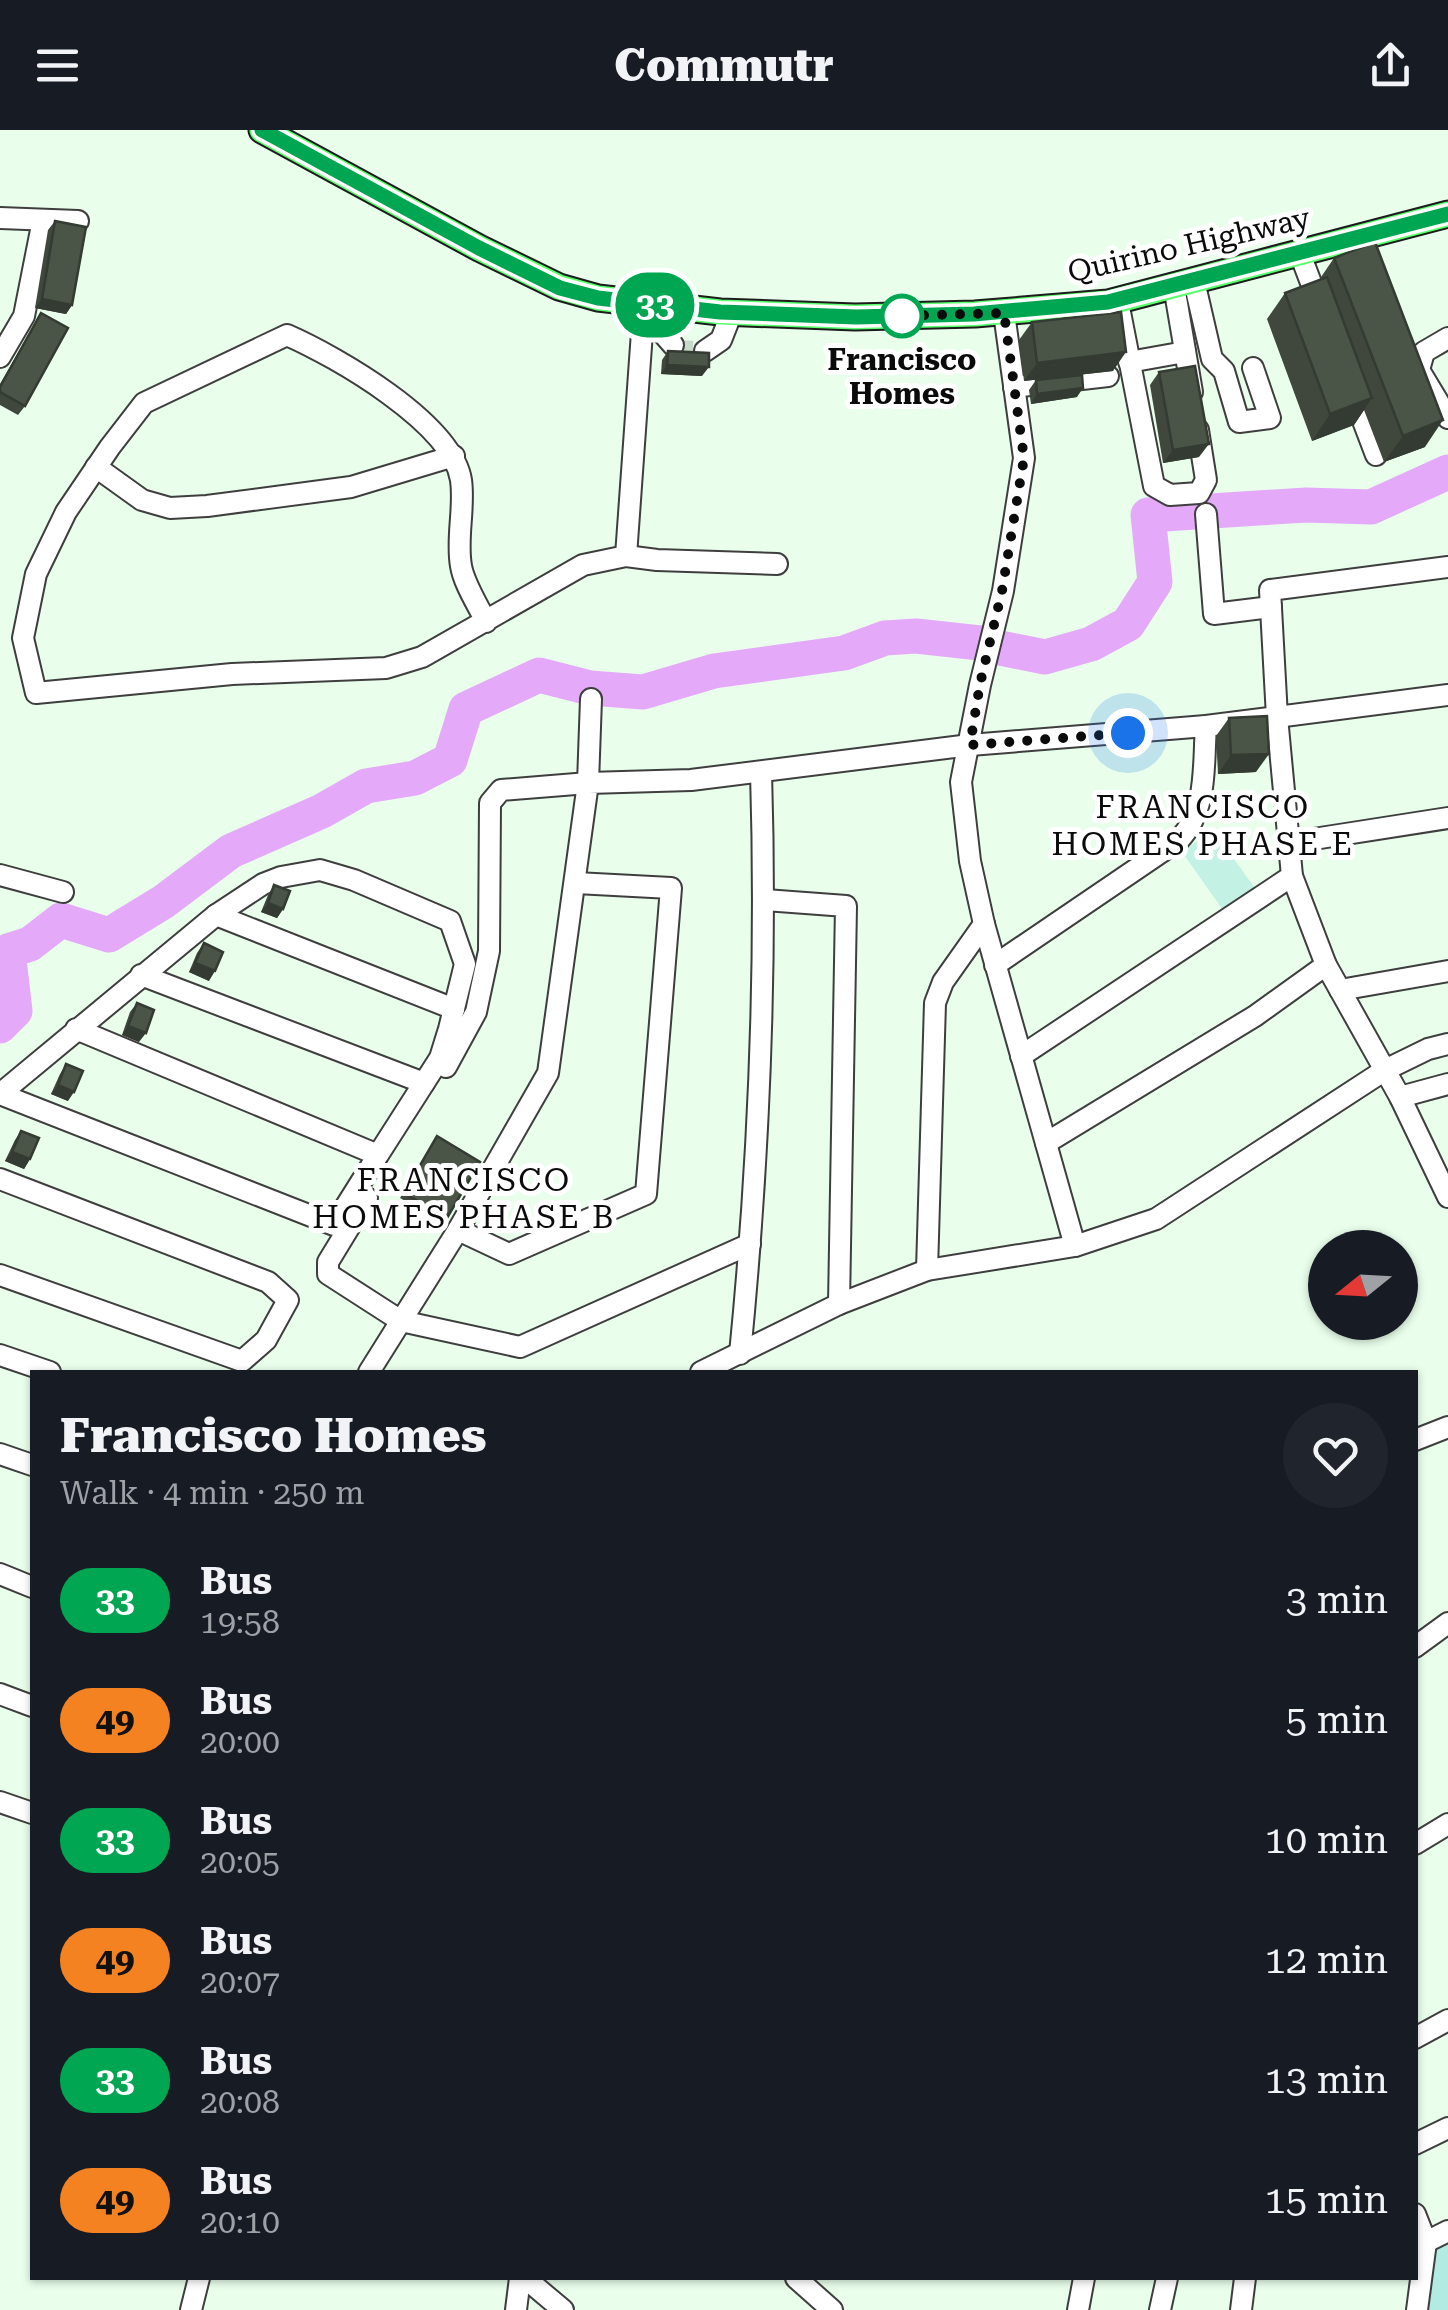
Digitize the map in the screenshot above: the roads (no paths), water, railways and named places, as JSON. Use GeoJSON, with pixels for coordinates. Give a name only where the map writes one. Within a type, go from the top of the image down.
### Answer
{"type":"FeatureCollection","features":[{"type":"Feature","properties":{"kind":"main road","name":"Quirino Highway"},"geometry":{"type":"LineString","coordinates":[[262,130],[560,288],[598,298],[732,312],[856,317],[1004,313],[1118,300],[1448,214]]}},
{"type":"Feature","properties":{"kind":"street"},"geometry":{"type":"LineString","coordinates":[[0,218],[78,221]]}},
{"type":"Feature","properties":{"kind":"street"},"geometry":{"type":"LineString","coordinates":[[0,356],[24,316],[43,220]]}},
{"type":"Feature","properties":{"kind":"street"},"geometry":{"type":"LineString","coordinates":[[1300,254],[1328,328]]}},
{"type":"Feature","properties":{"kind":"street"},"geometry":{"type":"LineString","coordinates":[[1118,300],[1154,486],[1170,496],[1199,493],[1206,480],[1185,352],[1184,284]]}},
{"type":"Feature","properties":{"kind":"street"},"geometry":{"type":"LineString","coordinates":[[1184,284],[1212,359],[1224,371],[1239,422],[1270,418],[1253,368]]}},
{"type":"Feature","properties":{"kind":"street"},"geometry":{"type":"LineString","coordinates":[[642,349],[673,347],[659,329],[648,304]]}},
{"type":"Feature","properties":{"kind":"street"},"geometry":{"type":"LineString","coordinates":[[626,556],[648,304]]}},
{"type":"Feature","properties":{"kind":"street"},"geometry":{"type":"LineString","coordinates":[[705,351],[721,340],[732,312]]}},
{"type":"Feature","properties":{"kind":"street"},"geometry":{"type":"LineString","coordinates":[[1004,313],[1024,458],[1006,573],[962,782],[970,861],[984,924],[1076,1246]]}},
{"type":"Feature","properties":{"kind":"street"},"geometry":{"type":"LineString","coordinates":[[0,314],[24,316]]}},
{"type":"Feature","properties":{"kind":"street"},"geometry":{"type":"LineString","coordinates":[[486,622],[461,567],[461,481],[454,456],[408,408],[287,335],[144,402],[66,512],[36,574],[23,638],[36,694],[232,674],[386,668],[422,657],[486,622],[583,565],[626,556],[777,564]]}},
{"type":"Feature","properties":{"kind":"street"},"geometry":{"type":"LineString","coordinates":[[1448,338],[1424,352],[1419,370],[1448,418]]}},
{"type":"Feature","properties":{"kind":"street"},"geometry":{"type":"LineString","coordinates":[[1129,362],[1185,352]]}},
{"type":"Feature","properties":{"kind":"street"},"geometry":{"type":"LineString","coordinates":[[1342,364],[1376,456]]}},
{"type":"Feature","properties":{"kind":"street"},"geometry":{"type":"LineString","coordinates":[[1014,387],[1108,376]]}},
{"type":"Feature","properties":{"kind":"street"},"geometry":{"type":"LineString","coordinates":[[96,467],[142,500],[170,508],[351,487],[454,456]]}},
{"type":"Feature","properties":{"kind":"street"},"geometry":{"type":"LineString","coordinates":[[1206,514],[1214,614],[1271,607]]}},
{"type":"Feature","properties":{"kind":"street"},"geometry":{"type":"LineString","coordinates":[[1448,567],[1270,590],[1292,876],[1326,965],[1400,1097],[1448,1198]]}},
{"type":"Feature","properties":{"kind":"street"},"geometry":{"type":"LineString","coordinates":[[750,1244],[520,1347],[401,1321],[328,1274],[328,1262],[476,1012],[489,950],[490,803],[495,794],[502,790],[588,782],[691,780],[970,745],[1206,726],[1448,695]]}},
{"type":"Feature","properties":{"kind":"street"},"geometry":{"type":"LineString","coordinates":[[370,1370],[458,1230],[548,1073],[588,782],[591,698]]}},
{"type":"Feature","properties":{"kind":"street"},"geometry":{"type":"LineString","coordinates":[[994,964],[1179,840],[1192,826],[1200,806],[1206,726]]}},
{"type":"Feature","properties":{"kind":"street"},"geometry":{"type":"LineString","coordinates":[[740,1354],[750,1244],[765,900],[762,772]]}},
{"type":"Feature","properties":{"kind":"street"},"geometry":{"type":"LineString","coordinates":[[1288,843],[1448,818]]}},
{"type":"Feature","properties":{"kind":"street"},"geometry":{"type":"LineString","coordinates":[[320,870],[354,880],[450,921],[465,964],[440,1058],[334,1225],[0,1094],[141,975],[216,915],[263,884],[320,870]]}},
{"type":"Feature","properties":{"kind":"street"},"geometry":{"type":"LineString","coordinates":[[0,875],[63,892]]}},
{"type":"Feature","properties":{"kind":"street"},"geometry":{"type":"LineString","coordinates":[[1021,1056],[1292,876]]}},
{"type":"Feature","properties":{"kind":"street"},"geometry":{"type":"LineString","coordinates":[[458,1230],[508,1254],[646,1194],[671,888],[576,883]]}},
{"type":"Feature","properties":{"kind":"street"},"geometry":{"type":"LineString","coordinates":[[765,900],[846,906],[839,1304]]}},
{"type":"Feature","properties":{"kind":"street"},"geometry":{"type":"LineString","coordinates":[[216,915],[454,1009]]}},
{"type":"Feature","properties":{"kind":"street"},"geometry":{"type":"LineString","coordinates":[[926,1270],[935,1003],[943,982],[984,924]]}},
{"type":"Feature","properties":{"kind":"street"},"geometry":{"type":"LineString","coordinates":[[1046,1143],[1255,1016],[1326,965]]}},
{"type":"Feature","properties":{"kind":"street"},"geometry":{"type":"LineString","coordinates":[[1340,990],[1448,971]]}},
{"type":"Feature","properties":{"kind":"street"},"geometry":{"type":"LineString","coordinates":[[141,975],[424,1083]]}},
{"type":"Feature","properties":{"kind":"street"},"geometry":{"type":"LineString","coordinates":[[76,1029],[378,1154]]}},
{"type":"Feature","properties":{"kind":"street"},"geometry":{"type":"LineString","coordinates":[[705,1370],[839,1304],[926,1270],[1076,1246],[1156,1218],[1385,1070],[1428,1049],[1448,1044]]}},
{"type":"Feature","properties":{"kind":"street"},"geometry":{"type":"LineString","coordinates":[[1400,1097],[1448,1084]]}},
{"type":"Feature","properties":{"kind":"street"},"geometry":{"type":"LineString","coordinates":[[0,1179],[268,1282],[288,1300],[266,1340],[242,1361],[0,1274]]}},
{"type":"Feature","properties":{"kind":"street"},"geometry":{"type":"LineString","coordinates":[[0,1355],[44,1370]]}},
{"type":"Feature","properties":{"kind":"street"},"geometry":{"type":"LineString","coordinates":[[1418,1439],[1448,1427]]}},
{"type":"Feature","properties":{"kind":"street"},"geometry":{"type":"LineString","coordinates":[[0,1454],[30,1465]]}},
{"type":"Feature","properties":{"kind":"street"},"geometry":{"type":"LineString","coordinates":[[0,1574],[30,1585]]}},
{"type":"Feature","properties":{"kind":"street"},"geometry":{"type":"LineString","coordinates":[[1418,1645],[1448,1623]]}},
{"type":"Feature","properties":{"kind":"street"},"geometry":{"type":"LineString","coordinates":[[0,1694],[30,1705]]}},
{"type":"Feature","properties":{"kind":"street"},"geometry":{"type":"LineString","coordinates":[[0,1802],[30,1811]]}},
{"type":"Feature","properties":{"kind":"street"},"geometry":{"type":"LineString","coordinates":[[1418,1842],[1448,1824]]}},
{"type":"Feature","properties":{"kind":"street"},"geometry":{"type":"LineString","coordinates":[[1418,2036],[1448,2020]]}},
{"type":"Feature","properties":{"kind":"street"},"geometry":{"type":"LineString","coordinates":[[1418,2143],[1448,2128]]}},
{"type":"Feature","properties":{"kind":"street"},"geometry":{"type":"LineString","coordinates":[[1417,2310],[1420,2243],[1448,2231]]}},
{"type":"Feature","properties":{"kind":"street"},"geometry":{"type":"LineString","coordinates":[[191,2310],[198,2280]]}},
{"type":"Feature","properties":{"kind":"street"},"geometry":{"type":"LineString","coordinates":[[516,2310],[523,2280]]}},
{"type":"Feature","properties":{"kind":"street"},"geometry":{"type":"LineString","coordinates":[[526,2280],[563,2310]]}},
{"type":"Feature","properties":{"kind":"street"},"geometry":{"type":"LineString","coordinates":[[798,2280],[832,2310]]}},
{"type":"Feature","properties":{"kind":"street"},"geometry":{"type":"LineString","coordinates":[[1078,2310],[1084,2280]]}},
{"type":"Feature","properties":{"kind":"street"},"geometry":{"type":"LineString","coordinates":[[1160,2310],[1167,2280]]}},
{"type":"Feature","properties":{"kind":"street"},"geometry":{"type":"LineString","coordinates":[[1241,2310],[1246,2280]]}},
{"type":"Feature","properties":{"kind":"waterway"},"geometry":{"type":"LineString","coordinates":[[1000,648],[1045,657],[1091,644],[1128,624],[1155,582],[1148,515],[1306,505],[1371,507],[1448,472]]}},
{"type":"Feature","properties":{"kind":"waterway"},"geometry":{"type":"LineString","coordinates":[[0,1026],[15,1011],[8,951],[30,944],[61,920],[109,935],[163,902],[231,851],[322,811],[366,786],[415,778],[450,760],[466,709],[539,675],[590,688],[643,692],[714,671],[844,653],[885,638],[916,636],[980,643]]}},
{"type":"Feature","properties":{"kind":"tunnel"},"geometry":{"type":"LineString","coordinates":[[673,350],[705,351]]}},
{"type":"Feature","properties":{"kind":"place","name":"Francisco Homes"},"geometry":{"type":"Point","coordinates":[902,316]}},
{"type":"Feature","properties":{"kind":"district","name":"FRANCISCO HOMES PHASE E"},"geometry":{"type":"Point","coordinates":[1203,826]}},
{"type":"Feature","properties":{"kind":"district","name":"FRANCISCO HOMES PHASE B"},"geometry":{"type":"Point","coordinates":[464,1198]}}]}
